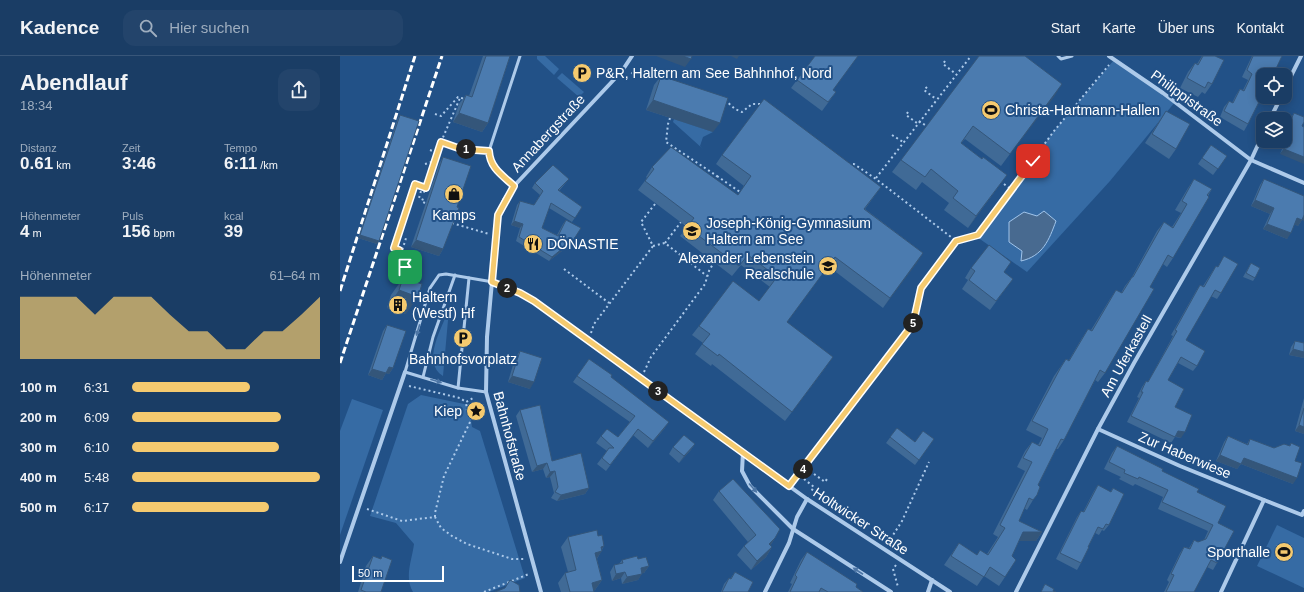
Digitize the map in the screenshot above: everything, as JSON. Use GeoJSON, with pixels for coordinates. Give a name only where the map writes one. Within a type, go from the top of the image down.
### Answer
{"type":"FeatureCollection","features":[{"type":"Feature","properties":{"kind":"street","name":"Annabergstraße"},"geometry":{"type":"LineString","coordinates":[[492,282],[495,234],[498,215],[514,186],[622,71],[632,56]]}},
{"type":"Feature","properties":{"kind":"street","name":"Philippistraße"},"geometry":{"type":"LineString","coordinates":[[1109,56],[1163,93],[1251,160],[1304,183]]}},
{"type":"Feature","properties":{"kind":"street"},"geometry":{"type":"LineString","coordinates":[[1292,74],[1301,56]]}},
{"type":"Feature","properties":{"kind":"street","name":"Am Uferkastell"},"geometry":{"type":"LineString","coordinates":[[1016,592],[1098,429],[1257,148]]}},
{"type":"Feature","properties":{"kind":"street","name":"Holtwicker Straße"},"geometry":{"type":"LineString","coordinates":[[492,282],[520,293],[534,301],[807,499],[950,592]]}},
{"type":"Feature","properties":{"kind":"street","name":"Bahnhofstraße"},"geometry":{"type":"LineString","coordinates":[[492,282],[487,337],[486,392],[541,592]]}},
{"type":"Feature","properties":{"kind":"street"},"geometry":{"type":"LineString","coordinates":[[340,562],[405,372]]}},
{"type":"Feature","properties":{"kind":"street","name":"Zur Haberwiese"},"geometry":{"type":"LineString","coordinates":[[1098,429],[1180,466],[1264,500],[1302,515],[1304,511]]}},
{"type":"Feature","properties":{"kind":"street"},"geometry":{"type":"LineString","coordinates":[[743,452],[742,472],[750,486],[793,530],[891,592]]}},
{"type":"Feature","properties":{"kind":"street"},"geometry":{"type":"LineString","coordinates":[[765,592],[789,543],[797,517],[807,499]]}},
{"type":"Feature","properties":{"kind":"street"},"geometry":{"type":"LineString","coordinates":[[1221,592],[1264,500]]}},
{"type":"Feature","properties":{"kind":"street"},"geometry":{"type":"LineString","coordinates":[[928,592],[932,580]]}},
{"type":"Feature","properties":{"kind":"lane"},"geometry":{"type":"LineString","coordinates":[[514,186],[493,167],[490,160],[489,151],[520,56]]}},
{"type":"Feature","properties":{"kind":"lane"},"geometry":{"type":"LineString","coordinates":[[1058,56],[1061,59],[1072,56]]}},
{"type":"Feature","properties":{"kind":"lane"},"geometry":{"type":"LineString","coordinates":[[789,486],[913,324],[921,288],[956,241]]}},
{"type":"Feature","properties":{"kind":"lane"},"geometry":{"type":"LineString","coordinates":[[486,392],[458,388],[405,372],[430,288],[439,275],[446,274],[492,282]]}},
{"type":"Feature","properties":{"kind":"lane"},"geometry":{"type":"LineString","coordinates":[[423,377],[433,337],[455,276]]}},
{"type":"Feature","properties":{"kind":"lane"},"geometry":{"type":"LineString","coordinates":[[458,388],[469,278]]}},
{"type":"Feature","properties":{"kind":"path"},"geometry":{"type":"LineString","coordinates":[[876,179],[919,120],[971,56]]}},
{"type":"Feature","properties":{"kind":"path"},"geometry":{"type":"LineString","coordinates":[[846,163],[854,164],[876,179],[956,241],[978,235],[1054,131],[1114,60]]}},
{"type":"Feature","properties":{"kind":"path"},"geometry":{"type":"LineString","coordinates":[[945,61],[943,64],[956,74]]}},
{"type":"Feature","properties":{"kind":"path"},"geometry":{"type":"LineString","coordinates":[[622,71],[664,78]]}},
{"type":"Feature","properties":{"kind":"path"},"geometry":{"type":"LineString","coordinates":[[927,86],[924,90],[936,99]]}},
{"type":"Feature","properties":{"kind":"path"},"geometry":{"type":"LineString","coordinates":[[435,114],[441,116],[458,97],[467,100]]}},
{"type":"Feature","properties":{"kind":"path"},"geometry":{"type":"LineString","coordinates":[[426,203],[423,202],[424,200],[419,198],[421,191],[424,192],[426,188],[441,142],[460,98]]}},
{"type":"Feature","properties":{"kind":"path"},"geometry":{"type":"LineString","coordinates":[[720,98],[727,101],[735,109],[742,112],[752,104],[761,103],[767,108]]}},
{"type":"Feature","properties":{"kind":"path"},"geometry":{"type":"LineString","coordinates":[[908,112],[906,115],[917,123]]}},
{"type":"Feature","properties":{"kind":"path"},"geometry":{"type":"LineString","coordinates":[[670,118],[666,142],[690,156],[740,192]]}},
{"type":"Feature","properties":{"kind":"path"},"geometry":{"type":"LineString","coordinates":[[919,120],[932,130]]}},
{"type":"Feature","properties":{"kind":"path"},"geometry":{"type":"LineString","coordinates":[[892,135],[903,142]]}},
{"type":"Feature","properties":{"kind":"path"},"geometry":{"type":"LineString","coordinates":[[441,142],[461,149],[489,151]]}},
{"type":"Feature","properties":{"kind":"path"},"geometry":{"type":"LineString","coordinates":[[430,150],[438,152]]}},
{"type":"Feature","properties":{"kind":"path"},"geometry":{"type":"LineString","coordinates":[[686,161],[690,156]]}},
{"type":"Feature","properties":{"kind":"path"},"geometry":{"type":"LineString","coordinates":[[425,164],[435,161]]}},
{"type":"Feature","properties":{"kind":"path"},"geometry":{"type":"LineString","coordinates":[[709,186],[717,176]]}},
{"type":"Feature","properties":{"kind":"path"},"geometry":{"type":"LineString","coordinates":[[1000,181],[1012,190]]}},
{"type":"Feature","properties":{"kind":"path"},"geometry":{"type":"LineString","coordinates":[[394,248],[414,184],[426,188]]}},
{"type":"Feature","properties":{"kind":"path"},"geometry":{"type":"LineString","coordinates":[[653,246],[641,222],[656,204]]}},
{"type":"Feature","properties":{"kind":"path"},"geometry":{"type":"LineString","coordinates":[[589,340],[594,324],[653,246],[665,243],[682,221]]}},
{"type":"Feature","properties":{"kind":"path"},"geometry":{"type":"LineString","coordinates":[[452,223],[495,234]]}},
{"type":"Feature","properties":{"kind":"path"},"geometry":{"type":"LineString","coordinates":[[398,264],[406,238]]}},
{"type":"Feature","properties":{"kind":"path"},"geometry":{"type":"LineString","coordinates":[[665,243],[707,276]]}},
{"type":"Feature","properties":{"kind":"path"},"geometry":{"type":"LineString","coordinates":[[391,247],[399,250],[394,263],[405,267],[403,274]]}},
{"type":"Feature","properties":{"kind":"path"},"geometry":{"type":"LineString","coordinates":[[641,378],[651,356],[705,284],[714,262]]}},
{"type":"Feature","properties":{"kind":"path"},"geometry":{"type":"LineString","coordinates":[[564,269],[609,303]]}},
{"type":"Feature","properties":{"kind":"path"},"geometry":{"type":"LineString","coordinates":[[433,391],[460,398]]}},
{"type":"Feature","properties":{"kind":"path"},"geometry":{"type":"LineString","coordinates":[[466,402],[467,411],[472,418],[444,476],[435,512],[435,518],[441,528],[467,544],[512,560],[532,559]]}},
{"type":"Feature","properties":{"kind":"path"},"geometry":{"type":"LineString","coordinates":[[884,549],[902,521],[929,462]]}},
{"type":"Feature","properties":{"kind":"path"},"geometry":{"type":"LineString","coordinates":[[805,466],[825,482],[827,480]]}},
{"type":"Feature","properties":{"kind":"path"},"geometry":{"type":"LineString","coordinates":[[798,475],[814,487],[807,499]]}},
{"type":"Feature","properties":{"kind":"path"},"geometry":{"type":"LineString","coordinates":[[359,507],[402,521],[435,518]]}},
{"type":"Feature","properties":{"kind":"path"},"geometry":{"type":"LineString","coordinates":[[899,559],[893,569],[900,592]]}},
{"type":"Feature","properties":{"kind":"path"},"geometry":{"type":"LineString","coordinates":[[484,592],[535,572]]}},
{"type":"Feature","properties":{"kind":"shaded area"},"geometry":{"type":"Polygon","coordinates":[[[537,56],[545,56],[559,69],[554,75],[537,59],[537,56]]]}},
{"type":"Feature","properties":{"kind":"shaded area"},"geometry":{"type":"Polygon","coordinates":[[[1114,60],[1175,102],[1110,181],[1027,272],[977,237],[1054,131],[1114,60]]]}},
{"type":"Feature","properties":{"kind":"shaded area"},"geometry":{"type":"Polygon","coordinates":[[[562,73],[584,92],[579,97],[557,78],[562,73]]]}},
{"type":"Feature","properties":{"kind":"shaded area"},"geometry":{"type":"Polygon","coordinates":[[[674,119],[713,132],[703,137],[700,146],[703,149],[673,122],[674,119]]]}},
{"type":"Feature","properties":{"kind":"shaded area"},"geometry":{"type":"Polygon","coordinates":[[[1044,211],[1056,221],[1051,235],[1040,251],[1029,259],[1021,261],[1022,251],[1009,242],[1009,222],[1024,212],[1037,216],[1044,211]]]}},
{"type":"Feature","properties":{"kind":"shaded area"},"geometry":{"type":"Polygon","coordinates":[[[449,309],[443,376],[437,370],[433,354],[438,335],[449,309]]]}},
{"type":"Feature","properties":{"kind":"shaded area"},"geometry":{"type":"Polygon","coordinates":[[[421,395],[469,405],[472,427],[480,431],[525,578],[489,592],[413,592],[409,580],[409,568],[414,544],[396,523],[370,516],[408,404],[421,395]]]}},
{"type":"Feature","properties":{"kind":"shaded area"},"geometry":{"type":"Polygon","coordinates":[[[352,399],[383,410],[340,535],[340,431],[352,399]]]}},
{"type":"Feature","properties":{"kind":"shaded area","name":"Sporthalle"},"geometry":{"type":"Polygon","coordinates":[[[1277,525],[1304,538],[1304,588],[1257,566],[1277,525]]]}},
{"type":"Feature","properties":{"kind":"building"},"geometry":{"type":"Polygon","coordinates":[[[486,56],[510,56],[488,123],[459,113],[466,95],[472,97],[486,56]]]}},
{"type":"Feature","properties":{"kind":"building"},"geometry":{"type":"Polygon","coordinates":[[[683,56],[692,56],[691,59],[683,56]]]}},
{"type":"Feature","properties":{"kind":"building"},"geometry":{"type":"Polygon","coordinates":[[[815,56],[858,56],[833,90],[836,92],[828,102],[797,80],[815,56]]]}},
{"type":"Feature","properties":{"kind":"building"},"geometry":{"type":"Polygon","coordinates":[[[979,56],[1025,56],[1062,84],[1010,154],[973,126],[961,143],[1007,175],[976,216],[953,198],[958,191],[931,169],[925,177],[901,160],[979,56]]]}},
{"type":"Feature","properties":{"kind":"building"},"geometry":{"type":"Polygon","coordinates":[[[1203,56],[1215,56],[1224,60],[1212,84],[1208,82],[1205,88],[1187,78],[1195,63],[1198,65],[1203,56]]]}},
{"type":"Feature","properties":{"kind":"building"},"geometry":{"type":"Polygon","coordinates":[[[1253,56],[1282,56],[1276,68],[1256,68],[1256,104],[1258,104],[1248,124],[1224,111],[1229,101],[1233,103],[1240,89],[1244,91],[1252,74],[1247,70],[1253,56]]]}},
{"type":"Feature","properties":{"kind":"building"},"geometry":{"type":"Polygon","coordinates":[[[661,76],[728,98],[720,123],[653,100],[661,76]]]}},
{"type":"Feature","properties":{"kind":"building","name":"Alexander Lebenstein Realschule"},"geometry":{"type":"Polygon","coordinates":[[[764,99],[881,187],[864,209],[923,253],[890,298],[835,257],[787,322],[833,357],[792,412],[719,354],[718,356],[702,344],[710,334],[699,326],[733,281],[759,301],[777,277],[748,255],[739,266],[687,227],[694,218],[645,181],[654,169],[652,167],[671,147],[738,195],[751,176],[722,155],[764,99]]]}},
{"type":"Feature","properties":{"kind":"building"},"geometry":{"type":"Polygon","coordinates":[[[1166,111],[1190,124],[1176,149],[1152,134],[1166,111]]]}},
{"type":"Feature","properties":{"kind":"building"},"geometry":{"type":"Polygon","coordinates":[[[1294,113],[1304,117],[1302,126],[1304,127],[1304,157],[1284,149],[1292,148],[1292,117],[1294,113]]]}},
{"type":"Feature","properties":{"kind":"building"},"geometry":{"type":"Polygon","coordinates":[[[400,115],[419,121],[379,241],[360,235],[400,115]]]}},
{"type":"Feature","properties":{"kind":"building"},"geometry":{"type":"Polygon","coordinates":[[[1211,145],[1227,156],[1218,169],[1202,158],[1211,145]]]}},
{"type":"Feature","properties":{"kind":"building"},"geometry":{"type":"Polygon","coordinates":[[[443,157],[471,166],[457,207],[459,208],[443,249],[416,240],[443,157]]]}},
{"type":"Feature","properties":{"kind":"building"},"geometry":{"type":"Polygon","coordinates":[[[553,165],[569,179],[558,190],[582,207],[575,218],[551,203],[542,228],[558,236],[566,220],[581,228],[574,239],[552,257],[519,237],[523,224],[514,221],[520,201],[534,205],[543,191],[535,183],[553,165]]]}},
{"type":"Feature","properties":{"kind":"building"},"geometry":{"type":"Polygon","coordinates":[[[1194,179],[1212,189],[1207,195],[1209,197],[1173,258],[1168,255],[1150,287],[1154,289],[1105,373],[1100,370],[1064,440],[1061,439],[1038,485],[1040,487],[1037,495],[1033,500],[1029,498],[1019,521],[1042,532],[1023,532],[1012,556],[1016,560],[1005,577],[990,567],[984,577],[951,556],[959,543],[977,555],[980,550],[988,555],[1005,528],[1000,525],[1032,462],[1023,458],[1032,442],[1040,446],[1048,429],[1032,421],[1061,367],[1066,359],[1069,361],[1088,329],[1092,331],[1116,290],[1122,293],[1133,277],[1164,222],[1173,228],[1187,204],[1182,201],[1194,179]]]}},
{"type":"Feature","properties":{"kind":"building"},"geometry":{"type":"Polygon","coordinates":[[[1264,179],[1304,196],[1304,215],[1302,220],[1297,218],[1291,233],[1267,224],[1274,208],[1255,200],[1264,179]]]}},
{"type":"Feature","properties":{"kind":"building"},"geometry":{"type":"Polygon","coordinates":[[[989,245],[1011,262],[1004,272],[1013,279],[996,301],[969,280],[975,271],[971,268],[989,245]]]}},
{"type":"Feature","properties":{"kind":"building"},"geometry":{"type":"Polygon","coordinates":[[[1224,256],[1238,264],[1221,293],[1215,290],[1186,340],[1205,351],[1197,366],[1181,357],[1168,380],[1184,389],[1175,407],[1192,415],[1185,432],[1178,431],[1175,437],[1131,416],[1143,392],[1141,392],[1146,381],[1148,382],[1177,331],[1175,330],[1200,285],[1204,287],[1216,266],[1218,267],[1224,256]]]}},
{"type":"Feature","properties":{"kind":"building"},"geometry":{"type":"Polygon","coordinates":[[[1251,263],[1260,268],[1255,278],[1246,273],[1251,263]]]}},
{"type":"Feature","properties":{"kind":"building"},"geometry":{"type":"Polygon","coordinates":[[[403,278],[422,284],[418,297],[399,290],[403,278]]]}},
{"type":"Feature","properties":{"kind":"building"},"geometry":{"type":"Polygon","coordinates":[[[387,325],[406,331],[393,368],[389,367],[386,373],[372,369],[387,325]]]}},
{"type":"Feature","properties":{"kind":"building"},"geometry":{"type":"Polygon","coordinates":[[[1295,341],[1304,343],[1304,352],[1293,349],[1295,341]]]}},
{"type":"Feature","properties":{"kind":"building"},"geometry":{"type":"Polygon","coordinates":[[[520,351],[542,358],[534,382],[512,376],[520,351]]]}},
{"type":"Feature","properties":{"kind":"building"},"geometry":{"type":"Polygon","coordinates":[[[589,359],[612,375],[611,377],[669,422],[653,441],[638,429],[610,465],[602,458],[609,448],[614,448],[601,436],[607,429],[618,437],[635,416],[577,376],[589,359]]]}},
{"type":"Feature","properties":{"kind":"building"},"geometry":{"type":"Polygon","coordinates":[[[540,405],[552,461],[581,453],[589,488],[561,495],[555,492],[558,487],[555,471],[550,472],[547,463],[537,466],[520,410],[540,405]]]}},
{"type":"Feature","properties":{"kind":"building"},"geometry":{"type":"Polygon","coordinates":[[[1304,408],[1304,427],[1299,425],[1304,408]]]}},
{"type":"Feature","properties":{"kind":"building"},"geometry":{"type":"Polygon","coordinates":[[[897,428],[915,442],[923,431],[934,439],[919,460],[890,437],[897,428]]]}},
{"type":"Feature","properties":{"kind":"building"},"geometry":{"type":"Polygon","coordinates":[[[684,435],[695,444],[684,456],[673,447],[684,435]]]}},
{"type":"Feature","properties":{"kind":"building"},"geometry":{"type":"Polygon","coordinates":[[[1228,436],[1248,445],[1250,439],[1274,448],[1284,444],[1290,446],[1291,443],[1300,447],[1295,461],[1302,463],[1297,478],[1244,458],[1241,464],[1220,455],[1228,436]]]}},
{"type":"Feature","properties":{"kind":"building"},"geometry":{"type":"Polygon","coordinates":[[[1117,446],[1163,469],[1162,471],[1199,489],[1197,492],[1226,506],[1218,523],[1234,531],[1217,563],[1211,560],[1194,592],[1166,592],[1174,575],[1171,574],[1184,547],[1190,549],[1194,540],[1198,542],[1206,539],[1213,525],[1162,502],[1168,490],[1139,477],[1138,479],[1124,473],[1125,470],[1109,462],[1117,446]]]}},
{"type":"Feature","properties":{"kind":"building"},"geometry":{"type":"Polygon","coordinates":[[[733,479],[780,529],[775,538],[769,544],[772,547],[757,561],[744,546],[756,535],[719,491],[733,479]]]}},
{"type":"Feature","properties":{"kind":"building"},"geometry":{"type":"Polygon","coordinates":[[[1098,485],[1111,492],[1113,488],[1124,494],[1109,525],[1106,524],[1103,529],[1098,527],[1081,563],[1060,553],[1081,511],[1084,512],[1098,485]]]}},
{"type":"Feature","properties":{"kind":"building"},"geometry":{"type":"Polygon","coordinates":[[[597,530],[598,536],[602,535],[604,546],[601,547],[602,551],[595,553],[602,580],[592,583],[594,592],[570,592],[565,573],[576,570],[568,537],[597,530]]]}},
{"type":"Feature","properties":{"kind":"building"},"geometry":{"type":"Polygon","coordinates":[[[807,552],[857,584],[856,587],[863,592],[828,592],[821,588],[819,592],[790,592],[797,577],[795,575],[807,552]]]}},
{"type":"Feature","properties":{"kind":"building"},"geometry":{"type":"Polygon","coordinates":[[[373,556],[381,559],[382,556],[392,560],[381,592],[366,592],[361,590],[373,556]]]}},
{"type":"Feature","properties":{"kind":"building"},"geometry":{"type":"Polygon","coordinates":[[[637,556],[638,559],[646,557],[649,566],[641,568],[642,574],[627,577],[625,572],[616,574],[614,565],[623,563],[622,560],[637,556]]]}},
{"type":"Feature","properties":{"kind":"building"},"geometry":{"type":"Polygon","coordinates":[[[735,572],[753,582],[748,592],[722,592],[729,578],[731,579],[735,572]]]}},
{"type":"Feature","properties":{"kind":"building"},"geometry":{"type":"Polygon","coordinates":[[[510,580],[519,585],[520,592],[495,592],[505,588],[510,580]]]}},
{"type":"Feature","properties":{"kind":"building"},"geometry":{"type":"Polygon","coordinates":[[[1045,584],[1054,589],[1053,591],[1056,592],[1041,592],[1045,584]]]}},
{"type":"Feature","properties":{"kind":"railway"},"geometry":{"type":"LineString","coordinates":[[340,291],[415,56]]}},
{"type":"Feature","properties":{"kind":"railway"},"geometry":{"type":"LineString","coordinates":[[340,363],[442,56]]}},
{"type":"Feature","properties":{"kind":"place","name":"P&R, Haltern am See Bahhnhof, Nord"},"geometry":{"type":"Point","coordinates":[582,73]}},
{"type":"Feature","properties":{"kind":"place","name":"Christa-Hartmann-Hallen"},"geometry":{"type":"Point","coordinates":[991,110]}},
{"type":"Feature","properties":{"kind":"place","name":"Kamps"},"geometry":{"type":"Point","coordinates":[454,194]}},
{"type":"Feature","properties":{"kind":"place","name":"Joseph-König-Gymnasium Haltern am See"},"geometry":{"type":"Point","coordinates":[692,231]}},
{"type":"Feature","properties":{"kind":"place","name":"DÖNASTIE"},"geometry":{"type":"Point","coordinates":[533,244]}},
{"type":"Feature","properties":{"kind":"place","name":"Alexander Lebenstein Realschule"},"geometry":{"type":"Point","coordinates":[828,266]}},
{"type":"Feature","properties":{"kind":"place","name":"Haltern (Westf) Hf"},"geometry":{"type":"Point","coordinates":[398,305]}},
{"type":"Feature","properties":{"kind":"place","name":"Bahnhofsvorplatz"},"geometry":{"type":"Point","coordinates":[463,338]}},
{"type":"Feature","properties":{"kind":"place","name":"Kiep"},"geometry":{"type":"Point","coordinates":[476,411]}},
{"type":"Feature","properties":{"kind":"place","name":"Sporthalle"},"geometry":{"type":"Point","coordinates":[1284,552]}},
{"type":"Feature","properties":{"kind":"route"},"geometry":{"type":"LineString","coordinates":[[405,267],[394,263],[399,250],[394,248],[415,184],[426,188],[441,142],[461,149],[489,151],[490,160],[493,167],[514,186],[504,200],[498,215],[495,234],[492,282],[520,293],[534,301],[789,486],[864,386],[913,324],[921,288],[956,241],[978,235],[1033,161]]}}]}
